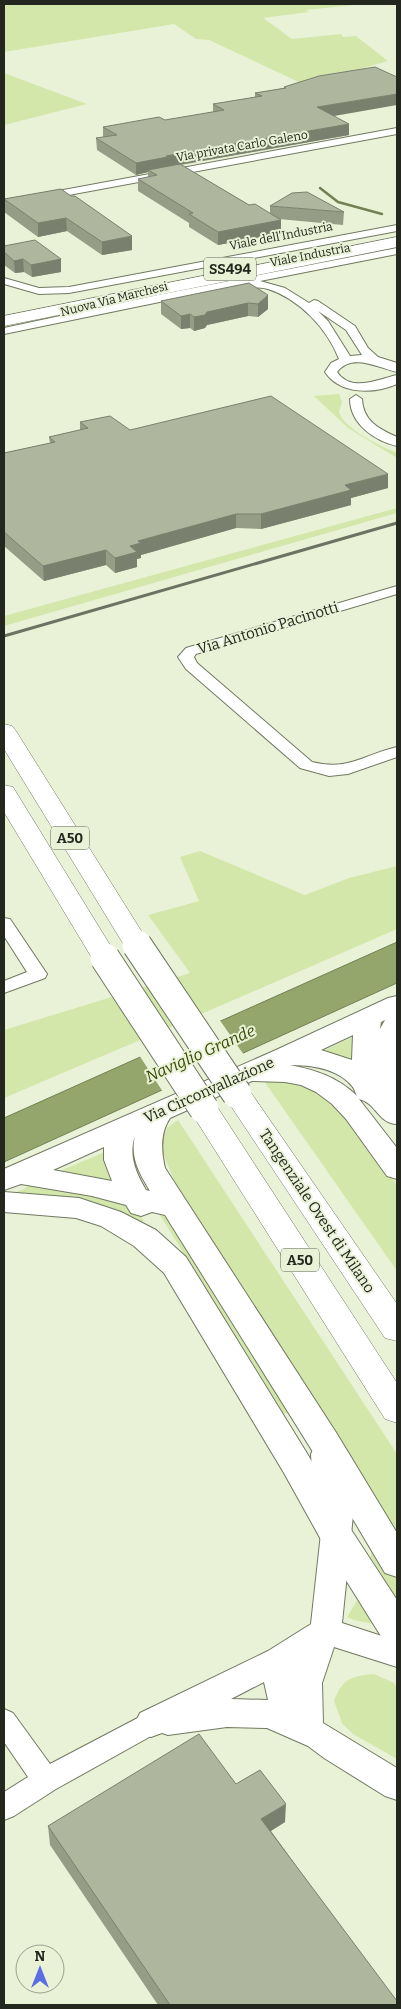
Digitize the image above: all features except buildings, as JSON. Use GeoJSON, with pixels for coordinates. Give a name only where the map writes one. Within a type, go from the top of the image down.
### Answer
{"type":"FeatureCollection","features":[{"type":"Feature","properties":{"kind":"main road","name":"SS494"},"geometry":{"type":"LineString","coordinates":[[11,313],[397,236]]}},
{"type":"Feature","properties":{"kind":"main road","name":"SS494"},"geometry":{"type":"LineString","coordinates":[[4,321],[397,242]]}},
{"type":"Feature","properties":{"kind":"main road"},"geometry":{"type":"LineString","coordinates":[[228,284],[297,262]]}},
{"type":"Feature","properties":{"kind":"main road"},"geometry":{"type":"LineString","coordinates":[[11,313],[29,302],[27,290]]}},
{"type":"Feature","properties":{"kind":"main road","name":"A50"},"geometry":{"type":"LineString","coordinates":[[4,731],[137,945],[238,1085]]}},
{"type":"Feature","properties":{"kind":"main road","name":"A50"},"geometry":{"type":"LineString","coordinates":[[4,792],[105,958],[397,1410]]}},
{"type":"Feature","properties":{"kind":"main road","name":"Via Circonvallazione"},"geometry":{"type":"LineString","coordinates":[[11,1177],[160,1112],[238,1085],[286,1056],[397,1004]]}},
{"type":"Feature","properties":{"kind":"main road"},"geometry":{"type":"LineString","coordinates":[[368,1018],[366,1082],[379,1144]]}},
{"type":"Feature","properties":{"kind":"main road"},"geometry":{"type":"LineString","coordinates":[[396,1117],[386,1087],[385,1068],[386,1048],[397,1022]]}},
{"type":"Feature","properties":{"kind":"main road"},"geometry":{"type":"LineString","coordinates":[[286,1056],[321,1058],[354,1072],[366,1082],[396,1117]]}},
{"type":"Feature","properties":{"kind":"main road"},"geometry":{"type":"LineString","coordinates":[[238,1085],[286,1072],[325,1084],[336,1091],[356,1110],[397,1169]]}},
{"type":"Feature","properties":{"kind":"main road","name":"Tangenziale Ovest di Milano"},"geometry":{"type":"LineString","coordinates":[[238,1085],[397,1328]]}},
{"type":"Feature","properties":{"kind":"main road"},"geometry":{"type":"LineString","coordinates":[[160,1112],[152,1122],[146,1145],[151,1169],[325,1444],[397,1563]]}},
{"type":"Feature","properties":{"kind":"main road"},"geometry":{"type":"LineString","coordinates":[[123,1129],[118,1140],[117,1162],[135,1196],[296,1464],[336,1535],[397,1630]]}},
{"type":"Feature","properties":{"kind":"main road"},"geometry":{"type":"LineString","coordinates":[[11,1177],[92,1186],[174,1207]]}},
{"type":"Feature","properties":{"kind":"main road"},"geometry":{"type":"LineString","coordinates":[[4,1202],[80,1208],[112,1219],[145,1238],[175,1265]]}},
{"type":"Feature","properties":{"kind":"street","name":"Via privata Carlo Galeno"},"geometry":{"type":"LineString","coordinates":[[4,204],[397,131]]}},
{"type":"Feature","properties":{"kind":"street","name":"Viale dell'Industria"},"geometry":{"type":"LineString","coordinates":[[81,288],[397,228]]}},
{"type":"Feature","properties":{"kind":"street","name":"Viale Industria"},"geometry":{"type":"LineString","coordinates":[[4,331],[397,251]]}},
{"type":"Feature","properties":{"kind":"street"},"geometry":{"type":"LineString","coordinates":[[282,274],[281,280],[283,282],[350,328],[363,350],[373,359]]}},
{"type":"Feature","properties":{"kind":"street"},"geometry":{"type":"LineString","coordinates":[[249,280],[268,282],[278,289]]}},
{"type":"Feature","properties":{"kind":"street"},"geometry":{"type":"LineString","coordinates":[[4,281],[63,302],[93,303]]}},
{"type":"Feature","properties":{"kind":"street","name":"Nuova Via Marchesi"},"geometry":{"type":"LineString","coordinates":[[4,339],[164,301],[242,285],[260,284],[278,289],[309,309],[323,322],[342,350],[346,361]]}},
{"type":"Feature","properties":{"kind":"street"},"geometry":{"type":"LineString","coordinates":[[27,290],[46,292],[81,288]]}},
{"type":"Feature","properties":{"kind":"street"},"geometry":{"type":"LineString","coordinates":[[63,302],[69,294],[81,288]]}},
{"type":"Feature","properties":{"kind":"street"},"geometry":{"type":"LineString","coordinates":[[376,386],[345,383],[334,378],[331,372],[335,366],[346,361],[373,359],[390,363],[397,368]]}},
{"type":"Feature","properties":{"kind":"street"},"geometry":{"type":"LineString","coordinates":[[356,399],[376,386],[397,380]]}},
{"type":"Feature","properties":{"kind":"street"},"geometry":{"type":"LineString","coordinates":[[345,383],[355,394],[356,413],[361,420],[397,442]]}},
{"type":"Feature","properties":{"kind":"street","name":"Via Antonio Pacinotti"},"geometry":{"type":"LineString","coordinates":[[397,590],[191,651],[186,658],[191,666],[306,765],[329,771],[348,769],[397,752]]}},
{"type":"Feature","properties":{"kind":"street"},"geometry":{"type":"LineString","coordinates":[[4,923],[38,974],[4,987]]}},
{"type":"Feature","properties":{"kind":"street"},"geometry":{"type":"LineString","coordinates":[[307,1729],[306,1683],[315,1655],[326,1631],[336,1535],[337,1502],[326,1470],[325,1444]]}},
{"type":"Feature","properties":{"kind":"street"},"geometry":{"type":"LineString","coordinates":[[4,1807],[46,1780],[151,1722],[279,1660],[326,1631],[397,1654]]}},
{"type":"Feature","properties":{"kind":"street"},"geometry":{"type":"LineString","coordinates":[[279,1660],[281,1698],[287,1708],[307,1729]]}},
{"type":"Feature","properties":{"kind":"street"},"geometry":{"type":"LineString","coordinates":[[151,1722],[227,1713],[269,1714],[307,1729],[397,1785]]}},
{"type":"Feature","properties":{"kind":"street"},"geometry":{"type":"LineString","coordinates":[[4,1721],[46,1780]]}},
{"type":"Feature","properties":{"kind":"shaded area"},"geometry":{"type":"Polygon","coordinates":[[[4,4],[364,4],[306,10],[309,12],[263,18],[292,39],[341,34],[343,37],[356,36],[388,61],[305,85],[209,40],[196,39],[174,24],[4,52],[4,4]]]}},
{"type":"Feature","properties":{"kind":"shaded area"},"geometry":{"type":"Polygon","coordinates":[[[4,73],[87,104],[4,125],[4,73]]]}},
{"type":"Feature","properties":{"kind":"shaded area"},"geometry":{"type":"Polygon","coordinates":[[[339,394],[342,402],[339,412],[348,425],[364,437],[397,453],[397,458],[348,428],[314,396],[339,394]]]}},
{"type":"Feature","properties":{"kind":"shaded area"},"geometry":{"type":"Polygon","coordinates":[[[397,508],[397,513],[4,626],[4,616],[397,508]]]}},
{"type":"Feature","properties":{"kind":"shaded area"},"geometry":{"type":"Polygon","coordinates":[[[200,851],[305,895],[349,878],[397,866],[397,929],[4,1098],[4,1030],[190,973],[148,915],[199,901],[180,857],[200,851]]]}},
{"type":"Feature","properties":{"kind":"shaded area"},"geometry":{"type":"Polygon","coordinates":[[[355,1036],[357,1064],[321,1052],[355,1036]]]}},
{"type":"Feature","properties":{"kind":"shaded area"},"geometry":{"type":"Polygon","coordinates":[[[281,1078],[316,1087],[357,1127],[397,1185],[397,1271],[264,1081],[281,1078]]]}},
{"type":"Feature","properties":{"kind":"shaded area"},"geometry":{"type":"Polygon","coordinates":[[[178,1120],[397,1454],[397,1535],[175,1182],[160,1147],[167,1128],[178,1120]]]}},
{"type":"Feature","properties":{"kind":"shaded area"},"geometry":{"type":"Polygon","coordinates":[[[105,1152],[117,1184],[62,1173],[62,1170],[105,1152]]]}},
{"type":"Feature","properties":{"kind":"shaded area"},"geometry":{"type":"Polygon","coordinates":[[[37,1182],[96,1192],[111,1197],[125,1203],[136,1211],[144,1221],[140,1222],[77,1200],[53,1196],[19,1194],[17,1192],[37,1182]]]}},
{"type":"Feature","properties":{"kind":"shaded area"},"geometry":{"type":"Polygon","coordinates":[[[161,1208],[289,1413],[283,1414],[281,1411],[158,1212],[161,1208]]]}},
{"type":"Feature","properties":{"kind":"shaded area"},"geometry":{"type":"Polygon","coordinates":[[[377,1550],[397,1580],[397,1600],[371,1557],[371,1551],[377,1550]]]}},
{"type":"Feature","properties":{"kind":"shaded area"},"geometry":{"type":"Polygon","coordinates":[[[361,1594],[378,1625],[347,1617],[361,1594]]]}},
{"type":"Feature","properties":{"kind":"shaded area"},"geometry":{"type":"Polygon","coordinates":[[[374,1674],[394,1683],[397,1688],[397,1759],[353,1734],[342,1723],[334,1701],[340,1688],[348,1680],[374,1674]]]}},
{"type":"Feature","properties":{"kind":"water","name":"Naviglio Grande"},"geometry":{"type":"Polygon","coordinates":[[[397,942],[397,983],[4,1162],[4,1118],[397,942]]]}},
{"type":"Feature","properties":{"kind":"pier"},"geometry":{"type":"Polygon","coordinates":[[[219,1019],[244,1055],[163,1092],[139,1055],[219,1019]]]}},
{"type":"Feature","properties":{"kind":"waterway"},"geometry":{"type":"LineString","coordinates":[[320,188],[338,202],[382,214]]}},
{"type":"Feature","properties":{"kind":"railway"},"geometry":{"type":"LineString","coordinates":[[4,636],[397,523]]}}]}
